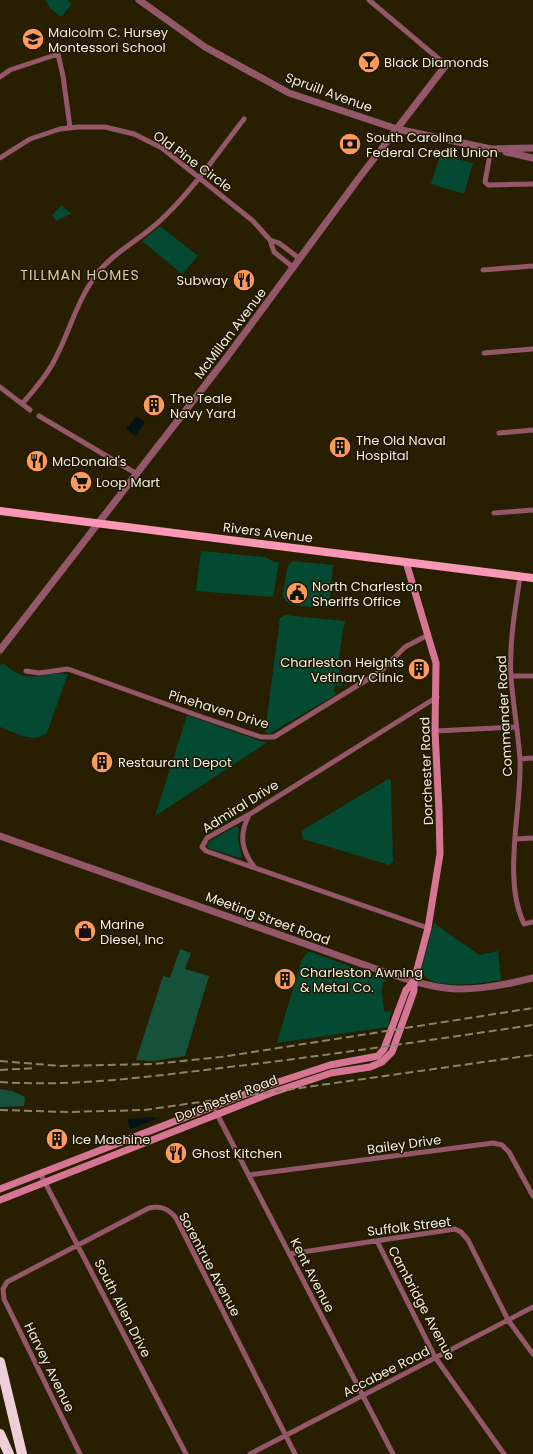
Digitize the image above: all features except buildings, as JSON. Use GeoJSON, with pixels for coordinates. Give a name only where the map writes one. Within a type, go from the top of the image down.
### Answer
{"type":"FeatureCollection","features":[{"type":"Feature","properties":{"kind":"highway"},"geometry":{"type":"LineString","coordinates":[[0,1362],[22,1454]]}},
{"type":"Feature","properties":{"kind":"highway"},"geometry":{"type":"LineString","coordinates":[[0,1434],[9,1454]]}},
{"type":"Feature","properties":{"kind":"main road","name":"Rivers Avenue"},"geometry":{"type":"LineString","coordinates":[[0,511],[533,578]]}},
{"type":"Feature","properties":{"kind":"main road","name":"Dorchester Road"},"geometry":{"type":"LineString","coordinates":[[0,1200],[271,1093],[329,1074],[370,1067],[382,1062],[392,1052],[414,991],[414,981],[428,928],[440,854],[435,731],[436,663],[406,562]]}},
{"type":"Feature","properties":{"kind":"main road","name":"Dorchester Road"},"geometry":{"type":"LineString","coordinates":[[0,1189],[266,1086],[330,1065],[378,1056],[384,1049],[406,990],[414,981]]}},
{"type":"Feature","properties":{"kind":"street","name":"Spruill Avenue"},"geometry":{"type":"LineString","coordinates":[[139,0],[205,48],[289,93],[397,129],[492,149],[533,148]]}},
{"type":"Feature","properties":{"kind":"street"},"geometry":{"type":"LineString","coordinates":[[369,0],[446,65]]}},
{"type":"Feature","properties":{"kind":"street"},"geometry":{"type":"LineString","coordinates":[[0,77],[10,70],[58,54],[63,76],[70,128]]}},
{"type":"Feature","properties":{"kind":"street","name":"McMillan Avenue"},"geometry":{"type":"LineString","coordinates":[[0,650],[137,474],[446,65]]}},
{"type":"Feature","properties":{"kind":"street"},"geometry":{"type":"LineString","coordinates":[[22,404],[46,374],[53,362],[79,301],[97,274],[119,252],[164,218],[244,119]]}},
{"type":"Feature","properties":{"kind":"street","name":"Old Pine Circle"},"geometry":{"type":"LineString","coordinates":[[0,158],[30,139],[49,132],[70,128],[106,127],[134,134],[162,148],[199,176],[253,221],[270,240],[274,252],[294,268]]}},
{"type":"Feature","properties":{"kind":"street"},"geometry":{"type":"LineString","coordinates":[[533,158],[492,149],[485,174],[485,182],[488,185],[533,184]]}},
{"type":"Feature","properties":{"kind":"street","name":"Old Pine Circle"},"geometry":{"type":"LineString","coordinates":[[270,240],[279,243],[300,259]]}},
{"type":"Feature","properties":{"kind":"street"},"geometry":{"type":"LineString","coordinates":[[483,270],[533,266]]}},
{"type":"Feature","properties":{"kind":"street"},"geometry":{"type":"LineString","coordinates":[[484,353],[533,349]]}},
{"type":"Feature","properties":{"kind":"street"},"geometry":{"type":"LineString","coordinates":[[0,387],[30,410]]}},
{"type":"Feature","properties":{"kind":"street"},"geometry":{"type":"LineString","coordinates":[[39,416],[137,474]]}},
{"type":"Feature","properties":{"kind":"street"},"geometry":{"type":"LineString","coordinates":[[499,433],[533,430]]}},
{"type":"Feature","properties":{"kind":"street"},"geometry":{"type":"LineString","coordinates":[[494,513],[533,510]]}},
{"type":"Feature","properties":{"kind":"street","name":"Commander Road"},"geometry":{"type":"LineString","coordinates":[[520,577],[511,637],[511,676],[520,759],[514,872],[518,911],[524,924],[533,922]]}},
{"type":"Feature","properties":{"kind":"street","name":"Pinehaven Drive"},"geometry":{"type":"LineString","coordinates":[[26,671],[39,673],[68,669],[261,737],[274,737],[381,671],[405,647],[428,635]]}},
{"type":"Feature","properties":{"kind":"street"},"geometry":{"type":"LineString","coordinates":[[511,676],[533,676]]}},
{"type":"Feature","properties":{"kind":"street","name":"Admiral Drive"},"geometry":{"type":"LineString","coordinates":[[428,928],[206,851],[202,847],[207,838],[250,814],[436,697]]}},
{"type":"Feature","properties":{"kind":"street"},"geometry":{"type":"LineString","coordinates":[[435,731],[516,727]]}},
{"type":"Feature","properties":{"kind":"street"},"geometry":{"type":"LineString","coordinates":[[520,759],[533,758]]}},
{"type":"Feature","properties":{"kind":"street"},"geometry":{"type":"LineString","coordinates":[[250,814],[244,826],[243,838],[245,856],[255,868]]}},
{"type":"Feature","properties":{"kind":"street","name":"Meeting Street Road"},"geometry":{"type":"LineString","coordinates":[[0,836],[414,981],[459,989],[504,985],[533,978]]}},
{"type":"Feature","properties":{"kind":"street"},"geometry":{"type":"LineString","coordinates":[[516,839],[533,838]]}},
{"type":"Feature","properties":{"kind":"street","name":"Kent Avenue"},"geometry":{"type":"LineString","coordinates":[[213,1106],[393,1454]]}},
{"type":"Feature","properties":{"kind":"street","name":"Bailey Drive"},"geometry":{"type":"LineString","coordinates":[[249,1176],[493,1143],[502,1146],[509,1152],[533,1196]]}},
{"type":"Feature","properties":{"kind":"street","name":"South Allen Drive"},"geometry":{"type":"LineString","coordinates":[[40,1173],[186,1454]]}},
{"type":"Feature","properties":{"kind":"street","name":"Sorentrue Avenue"},"geometry":{"type":"LineString","coordinates":[[3,1289],[7,1282],[149,1208],[164,1207],[176,1218],[294,1454]]}},
{"type":"Feature","properties":{"kind":"street","name":"Suffolk Street"},"geometry":{"type":"LineString","coordinates":[[289,1254],[455,1229],[461,1232],[468,1240],[508,1320],[533,1354]]}},
{"type":"Feature","properties":{"kind":"street","name":"Cambridge Avenue"},"geometry":{"type":"LineString","coordinates":[[377,1241],[435,1357],[504,1454]]}},
{"type":"Feature","properties":{"kind":"street","name":"Harvey Avenue"},"geometry":{"type":"LineString","coordinates":[[3,1289],[4,1300],[80,1454]]}},
{"type":"Feature","properties":{"kind":"street","name":"Accabee Road"},"geometry":{"type":"LineString","coordinates":[[250,1454],[533,1307]]}},
{"type":"Feature","properties":{"kind":"green space"},"geometry":{"type":"Polygon","coordinates":[[[45,0],[67,0],[72,4],[61,17],[51,9],[45,0]]]}},
{"type":"Feature","properties":{"kind":"green space"},"geometry":{"type":"Polygon","coordinates":[[[440,155],[473,163],[464,194],[431,184],[440,155]]]}},
{"type":"Feature","properties":{"kind":"green space"},"geometry":{"type":"Polygon","coordinates":[[[62,205],[71,214],[56,221],[52,215],[62,205]]]}},
{"type":"Feature","properties":{"kind":"green space"},"geometry":{"type":"Polygon","coordinates":[[[160,226],[198,256],[182,274],[142,241],[160,226]]]}},
{"type":"Feature","properties":{"kind":"green space"},"geometry":{"type":"Polygon","coordinates":[[[201,551],[265,557],[275,562],[279,562],[273,597],[196,591],[201,551]]]}},
{"type":"Feature","properties":{"kind":"green space"},"geometry":{"type":"Polygon","coordinates":[[[293,561],[333,565],[329,608],[296,605],[285,600],[283,594],[288,567],[293,561]]]}},
{"type":"Feature","properties":{"kind":"green space"},"geometry":{"type":"Polygon","coordinates":[[[285,615],[345,621],[339,663],[340,678],[343,685],[341,687],[336,685],[333,691],[337,694],[269,734],[265,732],[280,618],[285,615]]]}},
{"type":"Feature","properties":{"kind":"green space"},"geometry":{"type":"Polygon","coordinates":[[[4,664],[22,675],[30,677],[58,673],[68,674],[47,732],[42,736],[24,736],[0,727],[0,665],[4,664]]]}},
{"type":"Feature","properties":{"kind":"green space"},"geometry":{"type":"Polygon","coordinates":[[[187,715],[260,741],[268,742],[155,816],[187,715]]]}},
{"type":"Feature","properties":{"kind":"green space"},"geometry":{"type":"Polygon","coordinates":[[[388,779],[391,780],[393,862],[389,865],[303,839],[301,831],[388,779]]]}},
{"type":"Feature","properties":{"kind":"green space"},"geometry":{"type":"Polygon","coordinates":[[[236,826],[239,829],[238,839],[242,857],[240,858],[208,848],[207,844],[210,841],[236,826]]]}},
{"type":"Feature","properties":{"kind":"green space"},"geometry":{"type":"Polygon","coordinates":[[[434,923],[479,955],[498,951],[501,980],[482,983],[455,984],[431,980],[424,975],[422,967],[434,923]]]}},
{"type":"Feature","properties":{"kind":"green space"},"geometry":{"type":"Polygon","coordinates":[[[180,949],[191,953],[185,969],[209,976],[185,1056],[154,1061],[136,1060],[163,976],[170,978],[180,949]]]}},
{"type":"Feature","properties":{"kind":"green space"},"geometry":{"type":"Polygon","coordinates":[[[308,952],[387,980],[383,983],[382,992],[384,1012],[390,1011],[391,1013],[388,1027],[277,1043],[301,961],[308,952]]]}},
{"type":"Feature","properties":{"kind":"green space"},"geometry":{"type":"Polygon","coordinates":[[[0,1089],[12,1091],[25,1097],[24,1106],[0,1107],[0,1089]]]}},
{"type":"Feature","properties":{"kind":"shaded area"},"geometry":{"type":"Polygon","coordinates":[[[137,416],[145,422],[135,436],[126,429],[137,416]]]}},
{"type":"Feature","properties":{"kind":"shaded area"},"geometry":{"type":"Polygon","coordinates":[[[155,1117],[156,1119],[131,1129],[127,1119],[155,1117]]]}},
{"type":"Feature","properties":{"kind":"railway"},"geometry":{"type":"LineString","coordinates":[[0,1061],[61,1066],[154,1064],[221,1057],[533,1008]]}},
{"type":"Feature","properties":{"kind":"railway"},"geometry":{"type":"LineString","coordinates":[[0,1082],[55,1083],[138,1078],[377,1048],[533,1025]]}},
{"type":"Feature","properties":{"kind":"railway"},"geometry":{"type":"LineString","coordinates":[[0,1110],[68,1112],[144,1110],[533,1055]]}},
{"type":"Feature","properties":{"kind":"railway"},"geometry":{"type":"LineString","coordinates":[[0,1070],[36,1068]]}},
{"type":"Feature","properties":{"kind":"place","name":"Malcolm C. Hursey Montessori School"},"geometry":{"type":"Point","coordinates":[33,39]}},
{"type":"Feature","properties":{"kind":"place","name":"Black Diamonds"},"geometry":{"type":"Point","coordinates":[369,62]}},
{"type":"Feature","properties":{"kind":"place","name":"South Carolina Federal Credit Union"},"geometry":{"type":"Point","coordinates":[350,144]}},
{"type":"Feature","properties":{"kind":"place","name":"Subway"},"geometry":{"type":"Point","coordinates":[244,280]}},
{"type":"Feature","properties":{"kind":"place","name":"The Teale Navy Yard"},"geometry":{"type":"Point","coordinates":[154,405]}},
{"type":"Feature","properties":{"kind":"place","name":"The Old Naval Hospital"},"geometry":{"type":"Point","coordinates":[340,447]}},
{"type":"Feature","properties":{"kind":"place","name":"McDonald's"},"geometry":{"type":"Point","coordinates":[37,461]}},
{"type":"Feature","properties":{"kind":"place","name":"Loop Mart"},"geometry":{"type":"Point","coordinates":[81,482]}},
{"type":"Feature","properties":{"kind":"place","name":"North Charleston Sheriffs Office"},"geometry":{"type":"Point","coordinates":[297,593]}},
{"type":"Feature","properties":{"kind":"place","name":"Charleston Heights Vetinary Clinic"},"geometry":{"type":"Point","coordinates":[419,669]}},
{"type":"Feature","properties":{"kind":"place","name":"Restaurant Depot"},"geometry":{"type":"Point","coordinates":[102,762]}},
{"type":"Feature","properties":{"kind":"place","name":"Marine Diesel, Inc"},"geometry":{"type":"Point","coordinates":[85,931]}},
{"type":"Feature","properties":{"kind":"place","name":"Charleston Awning & Metal Co."},"geometry":{"type":"Point","coordinates":[285,979]}},
{"type":"Feature","properties":{"kind":"place","name":"Ice Machine"},"geometry":{"type":"Point","coordinates":[57,1139]}},
{"type":"Feature","properties":{"kind":"place","name":"Ghost Kitchen"},"geometry":{"type":"Point","coordinates":[176,1153]}},
{"type":"Feature","properties":{"kind":"district","name":"TILLMAN HOMES"},"geometry":{"type":"Point","coordinates":[80,275]}}]}
